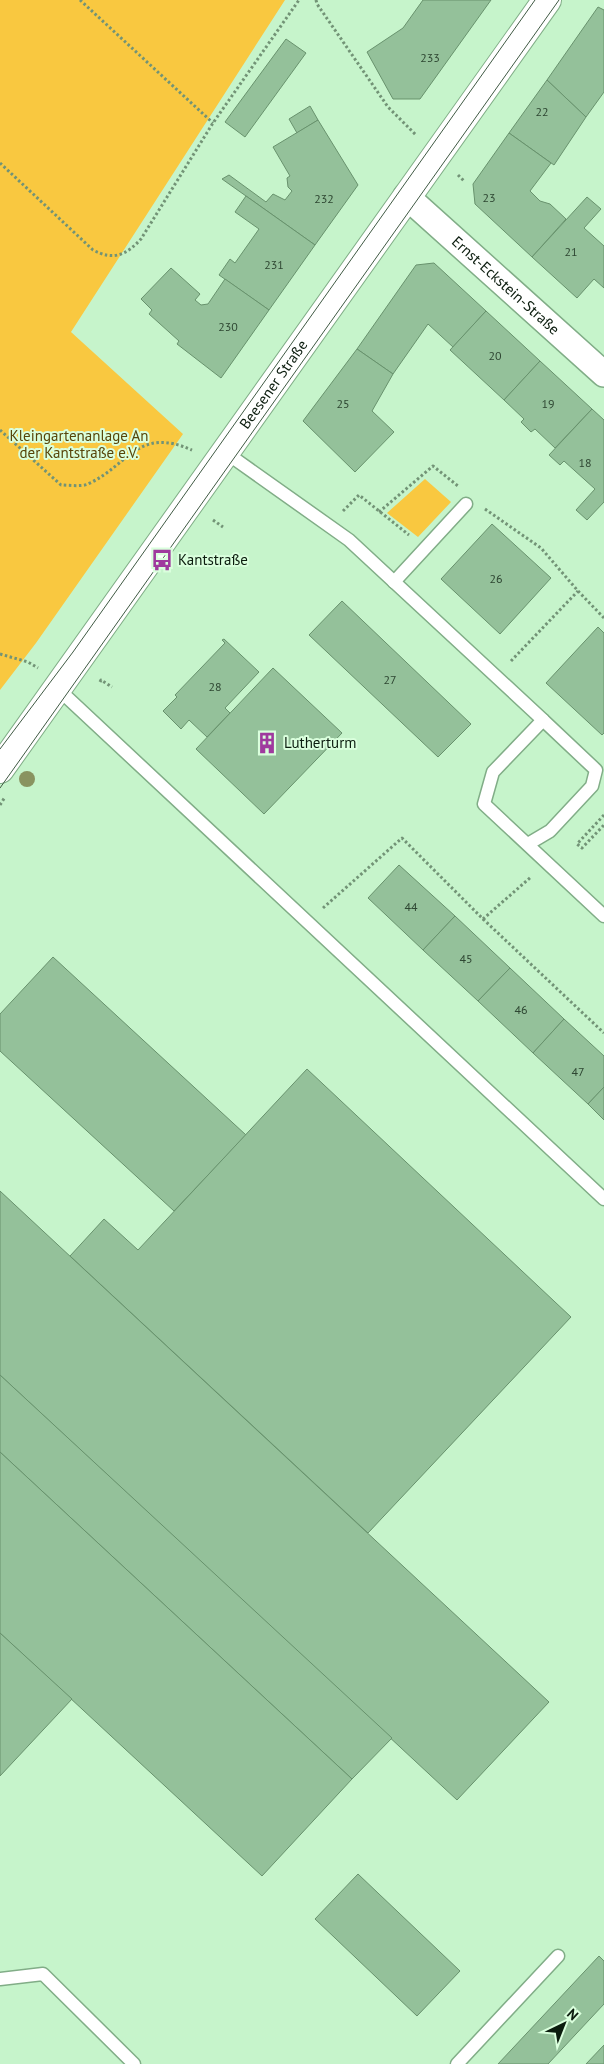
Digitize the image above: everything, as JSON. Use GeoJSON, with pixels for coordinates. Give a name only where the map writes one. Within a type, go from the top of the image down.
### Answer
{"type":"FeatureCollection","features":[{"type":"Feature","properties":{"kind":"street","name":"Beesener Straße"},"geometry":{"type":"LineString","coordinates":[[0,769],[53,686],[222,457],[547,0]]}},
{"type":"Feature","properties":{"kind":"street","name":"Ernst-Eckstein-Straße"},"geometry":{"type":"LineString","coordinates":[[406,196],[604,374]]}},
{"type":"Feature","properties":{"kind":"lane"},"geometry":{"type":"LineString","coordinates":[[222,457],[329,525],[349,540],[543,720],[600,768],[592,786],[550,831],[528,844]]}},
{"type":"Feature","properties":{"kind":"lane"},"geometry":{"type":"LineString","coordinates":[[394,582],[473,505]]}},
{"type":"Feature","properties":{"kind":"lane"},"geometry":{"type":"LineString","coordinates":[[53,686],[604,1200]]}},
{"type":"Feature","properties":{"kind":"lane"},"geometry":{"type":"LineString","coordinates":[[543,720],[493,772],[484,804],[604,916]]}},
{"type":"Feature","properties":{"kind":"lane"},"geometry":{"type":"LineString","coordinates":[[457,2064],[558,1956]]}},
{"type":"Feature","properties":{"kind":"lane"},"geometry":{"type":"LineString","coordinates":[[0,1979],[43,1974],[134,2064]]}},
{"type":"Feature","properties":{"kind":"path"},"geometry":{"type":"LineString","coordinates":[[80,0],[213,123]]}},
{"type":"Feature","properties":{"kind":"path"},"geometry":{"type":"LineString","coordinates":[[0,163],[93,250],[104,256],[117,255],[130,250],[141,239],[213,123],[299,0]]}},
{"type":"Feature","properties":{"kind":"path"},"geometry":{"type":"LineString","coordinates":[[316,0],[388,107],[407,123],[430,149],[437,153],[465,182]]}},
{"type":"Feature","properties":{"kind":"path"},"geometry":{"type":"LineString","coordinates":[[0,430],[61,485],[87,485],[137,449],[155,442],[182,445],[222,457]]}},
{"type":"Feature","properties":{"kind":"path"},"geometry":{"type":"LineString","coordinates":[[379,512],[433,466],[465,491]]}},
{"type":"Feature","properties":{"kind":"path"},"geometry":{"type":"LineString","coordinates":[[329,525],[359,495],[413,538]]}},
{"type":"Feature","properties":{"kind":"path"},"geometry":{"type":"LineString","coordinates":[[473,505],[541,548],[604,618]]}},
{"type":"Feature","properties":{"kind":"path"},"geometry":{"type":"LineString","coordinates":[[213,520],[223,527]]}},
{"type":"Feature","properties":{"kind":"path"},"geometry":{"type":"LineString","coordinates":[[496,677],[578,591]]}},
{"type":"Feature","properties":{"kind":"path"},"geometry":{"type":"LineString","coordinates":[[101,680],[112,687]]}},
{"type":"Feature","properties":{"kind":"path"},"geometry":{"type":"LineString","coordinates":[[604,815],[577,844],[582,848],[604,825]]}},
{"type":"Feature","properties":{"kind":"path"},"geometry":{"type":"LineString","coordinates":[[308,922],[402,838],[483,919],[604,1033]]}},
{"type":"Feature","properties":{"kind":"path"},"geometry":{"type":"LineString","coordinates":[[483,919],[548,862]]}},
{"type":"Feature","properties":{"kind":"green space","name":"Kleingartenanlage An der Kantstraße e.V."},"geometry":{"type":"Polygon","coordinates":[[[0,0],[285,0],[71,332],[183,434],[36,643],[0,690],[0,0]]]}},
{"type":"Feature","properties":{"kind":"green space"},"geometry":{"type":"Polygon","coordinates":[[[425,479],[451,502],[418,537],[387,513],[425,479]]]}},
{"type":"Feature","properties":{"kind":"building"},"geometry":{"type":"Polygon","coordinates":[[[423,0],[491,0],[420,99],[393,99],[367,52],[403,28],[423,0]]]}},
{"type":"Feature","properties":{"kind":"building"},"geometry":{"type":"Polygon","coordinates":[[[598,7],[604,10],[604,92],[586,117],[547,80],[598,7]]]}},
{"type":"Feature","properties":{"kind":"building"},"geometry":{"type":"Polygon","coordinates":[[[286,39],[306,53],[245,137],[225,122],[286,39]]]}},
{"type":"Feature","properties":{"kind":"building"},"geometry":{"type":"Polygon","coordinates":[[[547,80],[586,117],[554,165],[509,133],[547,80]]]}},
{"type":"Feature","properties":{"kind":"building"},"geometry":{"type":"Polygon","coordinates":[[[310,106],[318,120],[297,133],[289,119],[310,106]]]}},
{"type":"Feature","properties":{"kind":"building"},"geometry":{"type":"Polygon","coordinates":[[[318,120],[358,185],[315,245],[222,179],[229,175],[266,202],[273,194],[285,200],[292,191],[288,187],[287,178],[290,176],[273,147],[318,120]]]}},
{"type":"Feature","properties":{"kind":"building"},"geometry":{"type":"Polygon","coordinates":[[[509,133],[551,163],[530,191],[540,201],[550,204],[566,219],[532,257],[475,204],[473,184],[509,133]]]}},
{"type":"Feature","properties":{"kind":"building"},"geometry":{"type":"Polygon","coordinates":[[[246,196],[315,245],[269,310],[219,275],[230,259],[235,263],[259,229],[235,212],[246,196]]]}},
{"type":"Feature","properties":{"kind":"building"},"geometry":{"type":"Polygon","coordinates":[[[587,197],[601,209],[584,228],[604,246],[604,288],[594,279],[577,298],[532,257],[587,197]]]}},
{"type":"Feature","properties":{"kind":"building"},"geometry":{"type":"Polygon","coordinates":[[[434,263],[486,311],[453,347],[428,324],[393,374],[357,349],[416,265],[434,263]]]}},
{"type":"Feature","properties":{"kind":"building"},"geometry":{"type":"Polygon","coordinates":[[[171,268],[200,294],[195,300],[201,305],[208,304],[225,279],[269,310],[221,378],[177,344],[179,341],[149,314],[152,310],[141,299],[171,268]]]}},
{"type":"Feature","properties":{"kind":"building"},"geometry":{"type":"Polygon","coordinates":[[[486,311],[540,361],[504,400],[450,350],[486,311]]]}},
{"type":"Feature","properties":{"kind":"building"},"geometry":{"type":"Polygon","coordinates":[[[357,349],[393,374],[372,411],[394,432],[355,472],[303,421],[357,349]]]}},
{"type":"Feature","properties":{"kind":"building"},"geometry":{"type":"Polygon","coordinates":[[[540,361],[592,409],[555,448],[535,429],[531,432],[521,422],[524,419],[504,400],[540,361]]]}},
{"type":"Feature","properties":{"kind":"building"},"geometry":{"type":"Polygon","coordinates":[[[592,409],[604,420],[604,502],[587,520],[576,510],[595,489],[564,461],[560,465],[549,455],[592,409]]]}},
{"type":"Feature","properties":{"kind":"building"},"geometry":{"type":"Polygon","coordinates":[[[492,524],[551,578],[500,634],[441,579],[492,524]]]}},
{"type":"Feature","properties":{"kind":"building"},"geometry":{"type":"Polygon","coordinates":[[[342,601],[471,724],[438,757],[309,635],[342,601]]]}},
{"type":"Feature","properties":{"kind":"building"},"geometry":{"type":"Polygon","coordinates":[[[598,627],[604,633],[604,733],[602,735],[546,683],[598,627]]]}},
{"type":"Feature","properties":{"kind":"building"},"geometry":{"type":"Polygon","coordinates":[[[224,639],[259,672],[225,708],[230,713],[207,737],[189,720],[181,729],[163,711],[177,697],[175,695],[225,643],[222,640],[224,639]]]}},
{"type":"Feature","properties":{"kind":"building","name":"Lutherturm"},"geometry":{"type":"Polygon","coordinates":[[[273,668],[342,733],[264,814],[196,749],[273,668]]]}},
{"type":"Feature","properties":{"kind":"building"},"geometry":{"type":"Polygon","coordinates":[[[399,865],[455,916],[423,950],[368,898],[399,865]]]}},
{"type":"Feature","properties":{"kind":"building"},"geometry":{"type":"Polygon","coordinates":[[[455,916],[510,968],[478,1001],[423,950],[455,916]]]}},
{"type":"Feature","properties":{"kind":"building"},"geometry":{"type":"Polygon","coordinates":[[[53,957],[246,1135],[174,1211],[0,1051],[0,1014],[53,957]]]}},
{"type":"Feature","properties":{"kind":"building"},"geometry":{"type":"Polygon","coordinates":[[[510,968],[564,1019],[533,1053],[478,1001],[510,968]]]}},
{"type":"Feature","properties":{"kind":"building"},"geometry":{"type":"Polygon","coordinates":[[[564,1019],[604,1056],[604,1087],[588,1104],[533,1053],[564,1019]]]}},
{"type":"Feature","properties":{"kind":"building"},"geometry":{"type":"Polygon","coordinates":[[[307,1069],[571,1317],[368,1533],[70,1256],[104,1219],[138,1250],[307,1069]]]}},
{"type":"Feature","properties":{"kind":"building"},"geometry":{"type":"Polygon","coordinates":[[[604,1087],[604,1120],[588,1104],[604,1087]]]}},
{"type":"Feature","properties":{"kind":"building"},"geometry":{"type":"Polygon","coordinates":[[[0,1191],[549,1702],[457,1800],[0,1375],[0,1191]]]}},
{"type":"Feature","properties":{"kind":"building"},"geometry":{"type":"Polygon","coordinates":[[[0,1375],[392,1738],[352,1779],[0,1452],[0,1375]]]}},
{"type":"Feature","properties":{"kind":"building"},"geometry":{"type":"Polygon","coordinates":[[[0,1452],[352,1779],[262,1876],[0,1633],[0,1452]]]}},
{"type":"Feature","properties":{"kind":"building"},"geometry":{"type":"Polygon","coordinates":[[[0,1633],[72,1699],[0,1776],[0,1633]]]}},
{"type":"Feature","properties":{"kind":"building"},"geometry":{"type":"Polygon","coordinates":[[[358,1874],[460,1971],[417,2016],[315,1919],[358,1874]]]}},
{"type":"Feature","properties":{"kind":"building"},"geometry":{"type":"Polygon","coordinates":[[[599,1956],[604,1961],[604,2004],[548,2064],[498,2064],[599,1956]]]}},
{"type":"Feature","properties":{"kind":"building"},"geometry":{"type":"Polygon","coordinates":[[[604,2045],[604,2064],[586,2064],[604,2045]]]}},
{"type":"Feature","properties":{"kind":"tram line"},"geometry":{"type":"LineString","coordinates":[[0,749],[73,652],[535,0]]}},
{"type":"Feature","properties":{"kind":"tram line"},"geometry":{"type":"LineString","coordinates":[[0,788],[559,0]]}},
{"type":"Feature","properties":{"kind":"place","name":"Kantstraße"},"geometry":{"type":"Point","coordinates":[162,560]}},
{"type":"Feature","properties":{"kind":"place","name":"Lutherturm"},"geometry":{"type":"Point","coordinates":[267,743]}}]}
